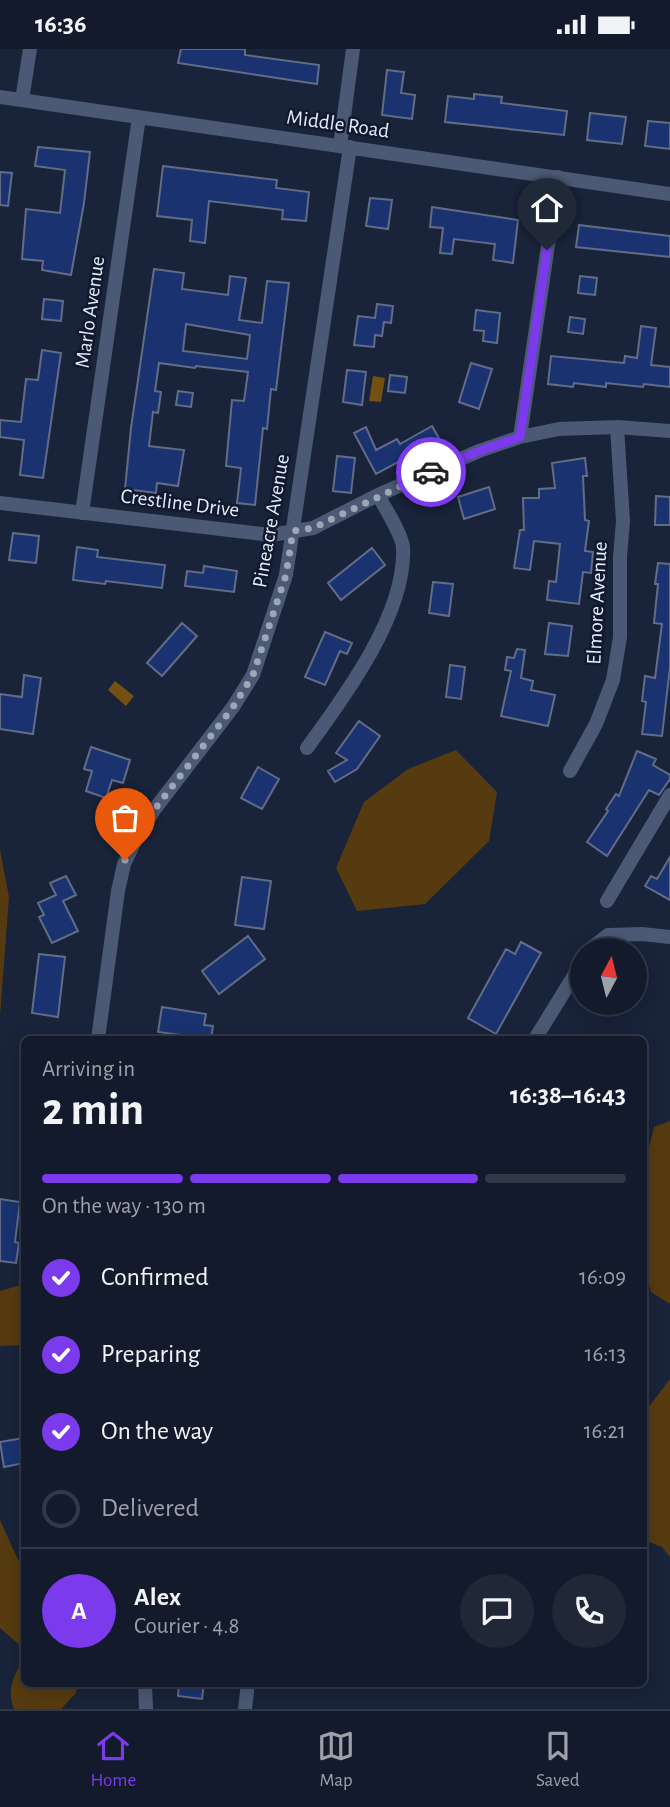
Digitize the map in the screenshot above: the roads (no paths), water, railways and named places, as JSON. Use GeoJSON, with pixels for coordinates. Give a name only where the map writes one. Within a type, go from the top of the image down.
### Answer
{"type":"FeatureCollection","features":[{"type":"Feature","properties":{"kind":"street"},"geometry":{"type":"LineString","coordinates":[[22,100],[30,49]]}},
{"type":"Feature","properties":{"kind":"street","name":"Pineacre Avenue"},"geometry":{"type":"LineString","coordinates":[[98,1036],[118,891],[125,860],[154,810],[233,707],[253,675],[286,575],[345,146],[354,49]]}},
{"type":"Feature","properties":{"kind":"street","name":"Middle Road"},"geometry":{"type":"LineString","coordinates":[[0,97],[670,194]]}},
{"type":"Feature","properties":{"kind":"street","name":"Marlo Avenue"},"geometry":{"type":"LineString","coordinates":[[82,513],[139,117]]}},
{"type":"Feature","properties":{"kind":"street"},"geometry":{"type":"LineString","coordinates":[[520,437],[558,177]]}},
{"type":"Feature","properties":{"kind":"street","name":"Crestline Drive"},"geometry":{"type":"LineString","coordinates":[[0,503],[271,535],[313,528],[379,495],[479,451],[520,437],[559,429],[617,427],[670,431]]}},
{"type":"Feature","properties":{"kind":"street","name":"Elmore Avenue"},"geometry":{"type":"LineString","coordinates":[[570,771],[596,724],[613,680],[620,637],[623,521],[617,427]]}},
{"type":"Feature","properties":{"kind":"street"},"geometry":{"type":"LineString","coordinates":[[307,748],[352,685],[397,599],[404,546],[379,495]]}},
{"type":"Feature","properties":{"kind":"street"},"geometry":{"type":"LineString","coordinates":[[607,901],[670,795]]}},
{"type":"Feature","properties":{"kind":"street"},"geometry":{"type":"LineString","coordinates":[[604,938],[608,935],[642,934],[670,937]]}},
{"type":"Feature","properties":{"kind":"street"},"geometry":{"type":"LineString","coordinates":[[537,1036],[570,982]]}},
{"type":"Feature","properties":{"kind":"street"},"geometry":{"type":"LineString","coordinates":[[145,1687],[146,1709]]}},
{"type":"Feature","properties":{"kind":"street"},"geometry":{"type":"LineString","coordinates":[[245,1709],[248,1687]]}}]}
